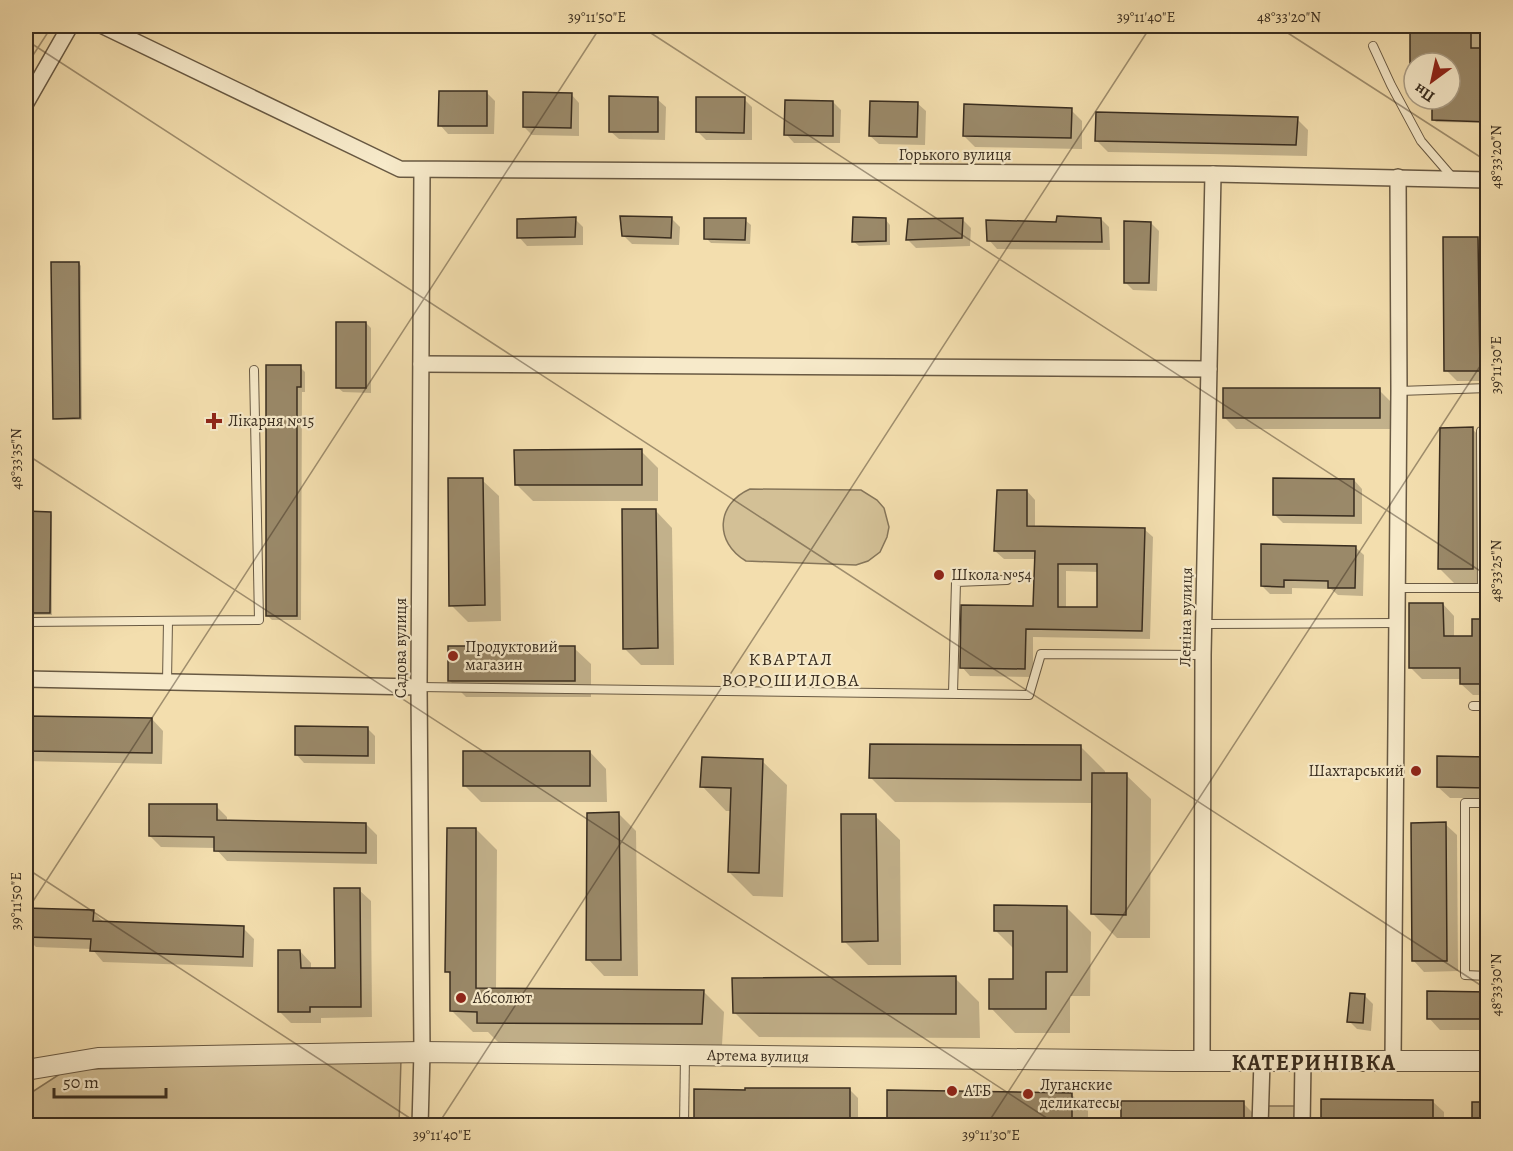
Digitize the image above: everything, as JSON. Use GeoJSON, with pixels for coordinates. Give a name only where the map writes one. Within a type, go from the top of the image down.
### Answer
{"type":"FeatureCollection","features":[{"type":"Feature","properties":{"kind":"street"},"geometry":{"type":"LineString","coordinates":[[26,103],[70,26]]}},
{"type":"Feature","properties":{"kind":"street","name":"Горького вулиця"},"geometry":{"type":"LineString","coordinates":[[104,26],[400,169],[1213,174],[1488,180]]}},
{"type":"Feature","properties":{"kind":"street","name":"Садова вулиця"},"geometry":{"type":"LineString","coordinates":[[420,1125],[422,1052],[419,687],[422,170]]}},
{"type":"Feature","properties":{"kind":"street","name":"Леніна вулиця"},"geometry":{"type":"LineString","coordinates":[[1202,1060],[1203,655],[1213,174]]}},
{"type":"Feature","properties":{"kind":"street"},"geometry":{"type":"LineString","coordinates":[[1393,1060],[1395,623],[1399,392],[1398,177]]}},
{"type":"Feature","properties":{"kind":"street"},"geometry":{"type":"LineString","coordinates":[[421,364],[1209,369]]}},
{"type":"Feature","properties":{"kind":"street"},"geometry":{"type":"LineString","coordinates":[[26,679],[419,687]]}},
{"type":"Feature","properties":{"kind":"street","name":"Артема вулиця"},"geometry":{"type":"LineString","coordinates":[[27,1069],[98,1058],[422,1052],[1262,1061],[1488,1061]]}},
{"type":"Feature","properties":{"kind":"street"},"geometry":{"type":"LineString","coordinates":[[1260,1125],[1262,1061]]}},
{"type":"Feature","properties":{"kind":"street"},"geometry":{"type":"LineString","coordinates":[[1302,1125],[1303,1061]]}},
{"type":"Feature","properties":{"kind":"lane"},"geometry":{"type":"LineString","coordinates":[[1373,46],[1391,86],[1421,141],[1454,179]]}},
{"type":"Feature","properties":{"kind":"lane"},"geometry":{"type":"LineString","coordinates":[[26,622],[259,621],[254,370]]}},
{"type":"Feature","properties":{"kind":"lane"},"geometry":{"type":"LineString","coordinates":[[1399,392],[1488,388]]}},
{"type":"Feature","properties":{"kind":"lane"},"geometry":{"type":"LineString","coordinates":[[1397,588],[1485,588],[1481,431]]}},
{"type":"Feature","properties":{"kind":"lane"},"geometry":{"type":"LineString","coordinates":[[952,693],[956,582],[1007,580]]}},
{"type":"Feature","properties":{"kind":"lane"},"geometry":{"type":"LineString","coordinates":[[167,682],[168,621]]}},
{"type":"Feature","properties":{"kind":"lane"},"geometry":{"type":"LineString","coordinates":[[1204,624],[1395,623]]}},
{"type":"Feature","properties":{"kind":"lane"},"geometry":{"type":"LineString","coordinates":[[419,687],[1029,695],[1041,654],[1203,655]]}},
{"type":"Feature","properties":{"kind":"lane"},"geometry":{"type":"LineString","coordinates":[[1473,706],[1488,706]]}},
{"type":"Feature","properties":{"kind":"lane"},"geometry":{"type":"LineString","coordinates":[[1488,803],[1465,803],[1465,975],[1488,976]]}},
{"type":"Feature","properties":{"kind":"lane"},"geometry":{"type":"LineString","coordinates":[[684,1125],[685,1055]]}},
{"type":"Feature","properties":{"kind":"shaded area"},"geometry":{"type":"Polygon","coordinates":[[[750,489],[861,490],[877,500],[884,508],[889,527],[887,537],[880,552],[868,561],[856,565],[746,561],[728,544],[723,524],[725,513],[731,504],[750,489]]]}},
{"type":"Feature","properties":{"kind":"shaded area"},"geometry":{"type":"Polygon","coordinates":[[[401,1059],[399,1125],[26,1125],[26,1096],[66,1070],[401,1059]]]}},
{"type":"Feature","properties":{"kind":"shaded area"},"geometry":{"type":"Polygon","coordinates":[[[1268,1106],[1295,1106],[1294,1125],[1268,1125],[1268,1106]]]}},
{"type":"Feature","properties":{"kind":"building"},"geometry":{"type":"Polygon","coordinates":[[[1410,26],[1471,26],[1471,48],[1488,48],[1488,122],[1432,120],[1432,111],[1462,111],[1462,51],[1410,51],[1410,26]]]}},
{"type":"Feature","properties":{"kind":"building"},"geometry":{"type":"Polygon","coordinates":[[[439,91],[487,91],[487,126],[438,126],[439,91]]]}},
{"type":"Feature","properties":{"kind":"building"},"geometry":{"type":"Polygon","coordinates":[[[523,92],[572,93],[571,128],[523,127],[523,92]]]}},
{"type":"Feature","properties":{"kind":"building"},"geometry":{"type":"Polygon","coordinates":[[[609,96],[658,97],[658,132],[609,132],[609,96]]]}},
{"type":"Feature","properties":{"kind":"building"},"geometry":{"type":"Polygon","coordinates":[[[696,97],[745,97],[744,133],[696,132],[696,97]]]}},
{"type":"Feature","properties":{"kind":"building"},"geometry":{"type":"Polygon","coordinates":[[[785,100],[833,101],[833,136],[784,135],[785,100]]]}},
{"type":"Feature","properties":{"kind":"building"},"geometry":{"type":"Polygon","coordinates":[[[870,101],[918,102],[917,137],[869,136],[870,101]]]}},
{"type":"Feature","properties":{"kind":"building"},"geometry":{"type":"Polygon","coordinates":[[[964,104],[1072,108],[1071,138],[963,136],[964,104]]]}},
{"type":"Feature","properties":{"kind":"building"},"geometry":{"type":"Polygon","coordinates":[[[1096,112],[1298,117],[1296,145],[1095,141],[1096,112]]]}},
{"type":"Feature","properties":{"kind":"building"},"geometry":{"type":"Polygon","coordinates":[[[620,216],[672,217],[671,238],[622,236],[620,216]]]}},
{"type":"Feature","properties":{"kind":"building"},"geometry":{"type":"Polygon","coordinates":[[[1057,216],[1101,218],[1102,242],[987,241],[986,220],[1056,222],[1057,216]]]}},
{"type":"Feature","properties":{"kind":"building"},"geometry":{"type":"Polygon","coordinates":[[[576,217],[575,237],[517,238],[517,219],[576,217]]]}},
{"type":"Feature","properties":{"kind":"building"},"geometry":{"type":"Polygon","coordinates":[[[853,217],[886,218],[886,241],[852,242],[853,217]]]}},
{"type":"Feature","properties":{"kind":"building"},"geometry":{"type":"Polygon","coordinates":[[[704,218],[746,218],[745,240],[704,239],[704,218]]]}},
{"type":"Feature","properties":{"kind":"building"},"geometry":{"type":"Polygon","coordinates":[[[963,218],[962,238],[906,240],[908,219],[963,218]]]}},
{"type":"Feature","properties":{"kind":"building"},"geometry":{"type":"Polygon","coordinates":[[[1124,221],[1151,222],[1149,283],[1124,283],[1124,221]]]}},
{"type":"Feature","properties":{"kind":"building"},"geometry":{"type":"Polygon","coordinates":[[[1443,237],[1478,237],[1480,371],[1444,371],[1443,237]]]}},
{"type":"Feature","properties":{"kind":"building"},"geometry":{"type":"Polygon","coordinates":[[[51,262],[79,262],[80,418],[53,419],[51,262]]]}},
{"type":"Feature","properties":{"kind":"building"},"geometry":{"type":"Polygon","coordinates":[[[336,322],[366,322],[366,388],[336,388],[336,322]]]}},
{"type":"Feature","properties":{"kind":"building"},"geometry":{"type":"Polygon","coordinates":[[[266,365],[301,365],[301,387],[297,387],[297,616],[266,616],[266,365]]]}},
{"type":"Feature","properties":{"kind":"building"},"geometry":{"type":"Polygon","coordinates":[[[1223,388],[1380,388],[1380,418],[1223,418],[1223,388]]]}},
{"type":"Feature","properties":{"kind":"building"},"geometry":{"type":"Polygon","coordinates":[[[1473,427],[1473,569],[1438,569],[1440,428],[1473,427]]]}},
{"type":"Feature","properties":{"kind":"building"},"geometry":{"type":"Polygon","coordinates":[[[642,449],[642,485],[515,485],[514,450],[642,449]]]}},
{"type":"Feature","properties":{"kind":"building"},"geometry":{"type":"Polygon","coordinates":[[[448,478],[483,478],[485,605],[449,606],[448,478]]]}},
{"type":"Feature","properties":{"kind":"building"},"geometry":{"type":"Polygon","coordinates":[[[1273,478],[1354,479],[1354,516],[1273,515],[1273,478]]]}},
{"type":"Feature","properties":{"kind":"building"},"geometry":{"type":"Polygon","coordinates":[[[997,490],[1027,490],[1027,526],[1145,528],[1142,631],[1026,629],[1025,669],[960,668],[961,605],[1033,606],[1035,551],[994,551],[997,490]],[[1058,564],[1058,607],[1097,607],[1097,564],[1058,564]]]}},
{"type":"Feature","properties":{"kind":"building"},"geometry":{"type":"Polygon","coordinates":[[[622,509],[656,509],[658,648],[623,649],[622,509]]]}},
{"type":"Feature","properties":{"kind":"building"},"geometry":{"type":"Polygon","coordinates":[[[26,511],[51,512],[50,613],[26,613],[26,511]]]}},
{"type":"Feature","properties":{"kind":"building"},"geometry":{"type":"Polygon","coordinates":[[[1261,544],[1356,546],[1355,588],[1328,588],[1328,581],[1284,580],[1284,587],[1261,586],[1261,544]]]}},
{"type":"Feature","properties":{"kind":"building"},"geometry":{"type":"Polygon","coordinates":[[[1409,603],[1443,603],[1444,636],[1472,636],[1472,619],[1488,619],[1488,684],[1460,684],[1460,668],[1409,668],[1409,603]]]}},
{"type":"Feature","properties":{"kind":"building"},"geometry":{"type":"Polygon","coordinates":[[[448,646],[575,646],[575,681],[448,681],[448,646]]]}},
{"type":"Feature","properties":{"kind":"building"},"geometry":{"type":"Polygon","coordinates":[[[26,716],[152,718],[152,753],[26,751],[26,716]]]}},
{"type":"Feature","properties":{"kind":"building"},"geometry":{"type":"Polygon","coordinates":[[[295,726],[368,727],[368,756],[295,755],[295,726]]]}},
{"type":"Feature","properties":{"kind":"building"},"geometry":{"type":"Polygon","coordinates":[[[870,744],[1081,745],[1081,780],[869,778],[870,744]]]}},
{"type":"Feature","properties":{"kind":"building"},"geometry":{"type":"Polygon","coordinates":[[[463,751],[590,751],[590,786],[463,786],[463,751]]]}},
{"type":"Feature","properties":{"kind":"building"},"geometry":{"type":"Polygon","coordinates":[[[1437,756],[1488,757],[1488,788],[1437,787],[1437,756]]]}},
{"type":"Feature","properties":{"kind":"building"},"geometry":{"type":"Polygon","coordinates":[[[702,757],[763,759],[759,873],[728,872],[731,788],[700,787],[702,757]]]}},
{"type":"Feature","properties":{"kind":"building"},"geometry":{"type":"Polygon","coordinates":[[[1092,773],[1127,773],[1126,915],[1091,914],[1092,773]]]}},
{"type":"Feature","properties":{"kind":"building"},"geometry":{"type":"Polygon","coordinates":[[[149,804],[217,804],[217,820],[366,823],[366,853],[214,851],[214,837],[149,836],[149,804]]]}},
{"type":"Feature","properties":{"kind":"building"},"geometry":{"type":"Polygon","coordinates":[[[619,812],[621,960],[586,960],[587,813],[619,812]]]}},
{"type":"Feature","properties":{"kind":"building"},"geometry":{"type":"Polygon","coordinates":[[[841,814],[876,814],[878,941],[842,942],[841,814]]]}},
{"type":"Feature","properties":{"kind":"building"},"geometry":{"type":"Polygon","coordinates":[[[1446,822],[1447,961],[1412,961],[1411,823],[1446,822]]]}},
{"type":"Feature","properties":{"kind":"building"},"geometry":{"type":"Polygon","coordinates":[[[447,828],[476,828],[476,988],[704,990],[702,1024],[477,1023],[477,1012],[450,1011],[450,972],[445,972],[447,828]]]}},
{"type":"Feature","properties":{"kind":"building"},"geometry":{"type":"Polygon","coordinates":[[[334,888],[360,888],[361,1007],[310,1007],[310,1012],[278,1012],[278,950],[300,950],[301,968],[335,968],[334,888]]]}},
{"type":"Feature","properties":{"kind":"building"},"geometry":{"type":"Polygon","coordinates":[[[994,905],[1067,906],[1067,972],[1046,972],[1046,1009],[989,1009],[989,979],[1013,979],[1013,931],[994,931],[994,905]]]}},
{"type":"Feature","properties":{"kind":"building"},"geometry":{"type":"Polygon","coordinates":[[[26,908],[94,910],[93,921],[244,926],[243,957],[90,951],[91,939],[26,937],[26,908]]]}},
{"type":"Feature","properties":{"kind":"building"},"geometry":{"type":"Polygon","coordinates":[[[956,976],[956,1014],[733,1013],[732,978],[956,976]]]}},
{"type":"Feature","properties":{"kind":"building"},"geometry":{"type":"Polygon","coordinates":[[[1427,991],[1488,992],[1488,1019],[1427,1019],[1427,991]]]}},
{"type":"Feature","properties":{"kind":"building"},"geometry":{"type":"Polygon","coordinates":[[[1350,993],[1365,994],[1363,1023],[1347,1022],[1350,993]]]}},
{"type":"Feature","properties":{"kind":"building"},"geometry":{"type":"Polygon","coordinates":[[[745,1088],[850,1088],[850,1123],[694,1121],[694,1089],[745,1090],[745,1088]]]}},
{"type":"Feature","properties":{"kind":"building"},"geometry":{"type":"Polygon","coordinates":[[[887,1090],[1072,1093],[1072,1125],[887,1125],[887,1090]]]}},
{"type":"Feature","properties":{"kind":"building"},"geometry":{"type":"Polygon","coordinates":[[[1321,1099],[1433,1100],[1433,1125],[1321,1125],[1321,1099]]]}},
{"type":"Feature","properties":{"kind":"building"},"geometry":{"type":"Polygon","coordinates":[[[1121,1101],[1244,1101],[1244,1125],[1121,1125],[1121,1101]]]}},
{"type":"Feature","properties":{"kind":"building"},"geometry":{"type":"Polygon","coordinates":[[[1472,1102],[1488,1102],[1488,1125],[1472,1125],[1472,1102]]]}},
{"type":"Feature","properties":{"kind":"place","name":"Лікарня №15"},"geometry":{"type":"Point","coordinates":[214,421]}},
{"type":"Feature","properties":{"kind":"place","name":"Школа №54"},"geometry":{"type":"Point","coordinates":[939,575]}},
{"type":"Feature","properties":{"kind":"place","name":"Продуктовий магазин"},"geometry":{"type":"Point","coordinates":[453,656]}},
{"type":"Feature","properties":{"kind":"place","name":"Шахтарський"},"geometry":{"type":"Point","coordinates":[1416,771]}},
{"type":"Feature","properties":{"kind":"place","name":"Абсолют"},"geometry":{"type":"Point","coordinates":[461,998]}},
{"type":"Feature","properties":{"kind":"place","name":"АТБ"},"geometry":{"type":"Point","coordinates":[952,1091]}},
{"type":"Feature","properties":{"kind":"place","name":"Луганские деликатесы"},"geometry":{"type":"Point","coordinates":[1028,1094]}},
{"type":"Feature","properties":{"kind":"district","name":"КВАРТАЛ ВОРОШИЛОВА"},"geometry":{"type":"Point","coordinates":[791,669]}},
{"type":"Feature","properties":{"kind":"district","name":"КАТЕРИНІВКА"},"geometry":{"type":"Point","coordinates":[1314,1063]}}]}
